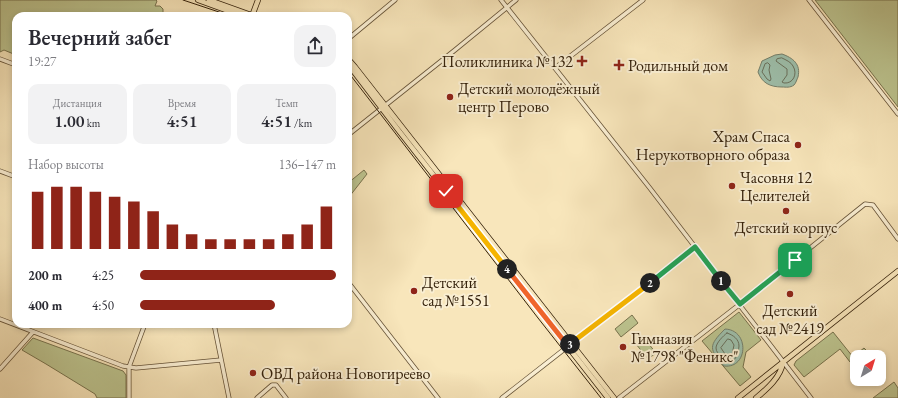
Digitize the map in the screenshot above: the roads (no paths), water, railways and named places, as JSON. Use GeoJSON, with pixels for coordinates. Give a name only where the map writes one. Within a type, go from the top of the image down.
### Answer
{"type":"FeatureCollection","features":[{"type":"Feature","properties":{"kind":"main road"},"geometry":{"type":"LineString","coordinates":[[198,0],[231,12]]}},
{"type":"Feature","properties":{"kind":"main road"},"geometry":{"type":"LineString","coordinates":[[209,0],[242,12]]}},
{"type":"Feature","properties":{"kind":"main road"},"geometry":{"type":"LineString","coordinates":[[254,12],[258,0]]}},
{"type":"Feature","properties":{"kind":"main road"},"geometry":{"type":"LineString","coordinates":[[352,64],[383,107]]}},
{"type":"Feature","properties":{"kind":"main road"},"geometry":{"type":"LineString","coordinates":[[352,69],[570,345],[614,398]]}},
{"type":"Feature","properties":{"kind":"main road"},"geometry":{"type":"LineString","coordinates":[[738,398],[898,271]]}},
{"type":"Feature","properties":{"kind":"main road"},"geometry":{"type":"LineString","coordinates":[[570,345],[608,398]]}},
{"type":"Feature","properties":{"kind":"main road"},"geometry":{"type":"LineString","coordinates":[[756,398],[777,376],[783,362]]}},
{"type":"Feature","properties":{"kind":"street"},"geometry":{"type":"LineString","coordinates":[[352,36],[395,0]]}},
{"type":"Feature","properties":{"kind":"street"},"geometry":{"type":"LineString","coordinates":[[501,0],[812,398]]}},
{"type":"Feature","properties":{"kind":"street"},"geometry":{"type":"LineString","coordinates":[[352,132],[516,0]]}},
{"type":"Feature","properties":{"kind":"street"},"geometry":{"type":"LineString","coordinates":[[554,68],[643,0]]}},
{"type":"Feature","properties":{"kind":"street"},"geometry":{"type":"LineString","coordinates":[[809,0],[898,114]]}},
{"type":"Feature","properties":{"kind":"street"},"geometry":{"type":"LineString","coordinates":[[0,59],[12,64]]}},
{"type":"Feature","properties":{"kind":"street"},"geometry":{"type":"LineString","coordinates":[[0,171],[12,176]]}},
{"type":"Feature","properties":{"kind":"street"},"geometry":{"type":"LineString","coordinates":[[619,398],[865,204],[873,205],[898,239]]}},
{"type":"Feature","properties":{"kind":"street"},"geometry":{"type":"LineString","coordinates":[[502,398],[695,247]]}},
{"type":"Feature","properties":{"kind":"street"},"geometry":{"type":"LineString","coordinates":[[352,287],[438,398]]}},
{"type":"Feature","properties":{"kind":"street"},"geometry":{"type":"LineString","coordinates":[[0,319],[12,324]]}},
{"type":"Feature","properties":{"kind":"street"},"geometry":{"type":"LineString","coordinates":[[23,328],[123,366],[136,368],[221,360]]}},
{"type":"Feature","properties":{"kind":"street"},"geometry":{"type":"LineString","coordinates":[[129,398],[130,367],[144,328]]}},
{"type":"Feature","properties":{"kind":"street"},"geometry":{"type":"LineString","coordinates":[[215,328],[229,398]]}},
{"type":"Feature","properties":{"kind":"street"},"geometry":{"type":"LineString","coordinates":[[0,369],[33,332]]}},
{"type":"Feature","properties":{"kind":"street"},"geometry":{"type":"LineString","coordinates":[[257,398],[274,384],[286,398]]}},
{"type":"Feature","properties":{"kind":"water"},"geometry":{"type":"Polygon","coordinates":[[[782,54],[790,57],[798,68],[798,77],[795,84],[791,87],[778,87],[767,84],[758,72],[762,61],[775,55],[782,54]]]}},
{"type":"Feature","properties":{"kind":"water"},"geometry":{"type":"Polygon","coordinates":[[[725,329],[733,331],[739,336],[743,349],[738,362],[732,365],[724,366],[715,355],[712,348],[713,344],[725,329]]]}},
{"type":"Feature","properties":{"kind":"tram line"},"geometry":{"type":"LineString","coordinates":[[183,0],[219,12]]}},
{"type":"Feature","properties":{"kind":"tram line"},"geometry":{"type":"LineString","coordinates":[[352,77],[601,398]]}},
{"type":"Feature","properties":{"kind":"place","name":"Поликлиника №132"},"geometry":{"type":"Point","coordinates":[582,61]}},
{"type":"Feature","properties":{"kind":"place","name":"Родильный дом"},"geometry":{"type":"Point","coordinates":[619,65]}},
{"type":"Feature","properties":{"kind":"place","name":"Детский молодёжный центр Перово"},"geometry":{"type":"Point","coordinates":[450,97]}},
{"type":"Feature","properties":{"kind":"place","name":"Храм Спаса Нерукотворного образа"},"geometry":{"type":"Point","coordinates":[798,145]}},
{"type":"Feature","properties":{"kind":"place","name":"Часовня 12 Целителей"},"geometry":{"type":"Point","coordinates":[732,186]}},
{"type":"Feature","properties":{"kind":"place","name":"Детский корпус"},"geometry":{"type":"Point","coordinates":[786,211]}},
{"type":"Feature","properties":{"kind":"place","name":"Детский сад №1551"},"geometry":{"type":"Point","coordinates":[414,291]}},
{"type":"Feature","properties":{"kind":"place","name":"Детский сад №2419"},"geometry":{"type":"Point","coordinates":[790,294]}},
{"type":"Feature","properties":{"kind":"place","name":"Гимназия №1798 \"Феникс\""},"geometry":{"type":"Point","coordinates":[623,347]}},
{"type":"Feature","properties":{"kind":"place","name":"ОВД района Новогиреево"},"geometry":{"type":"Point","coordinates":[253,373]}}]}
